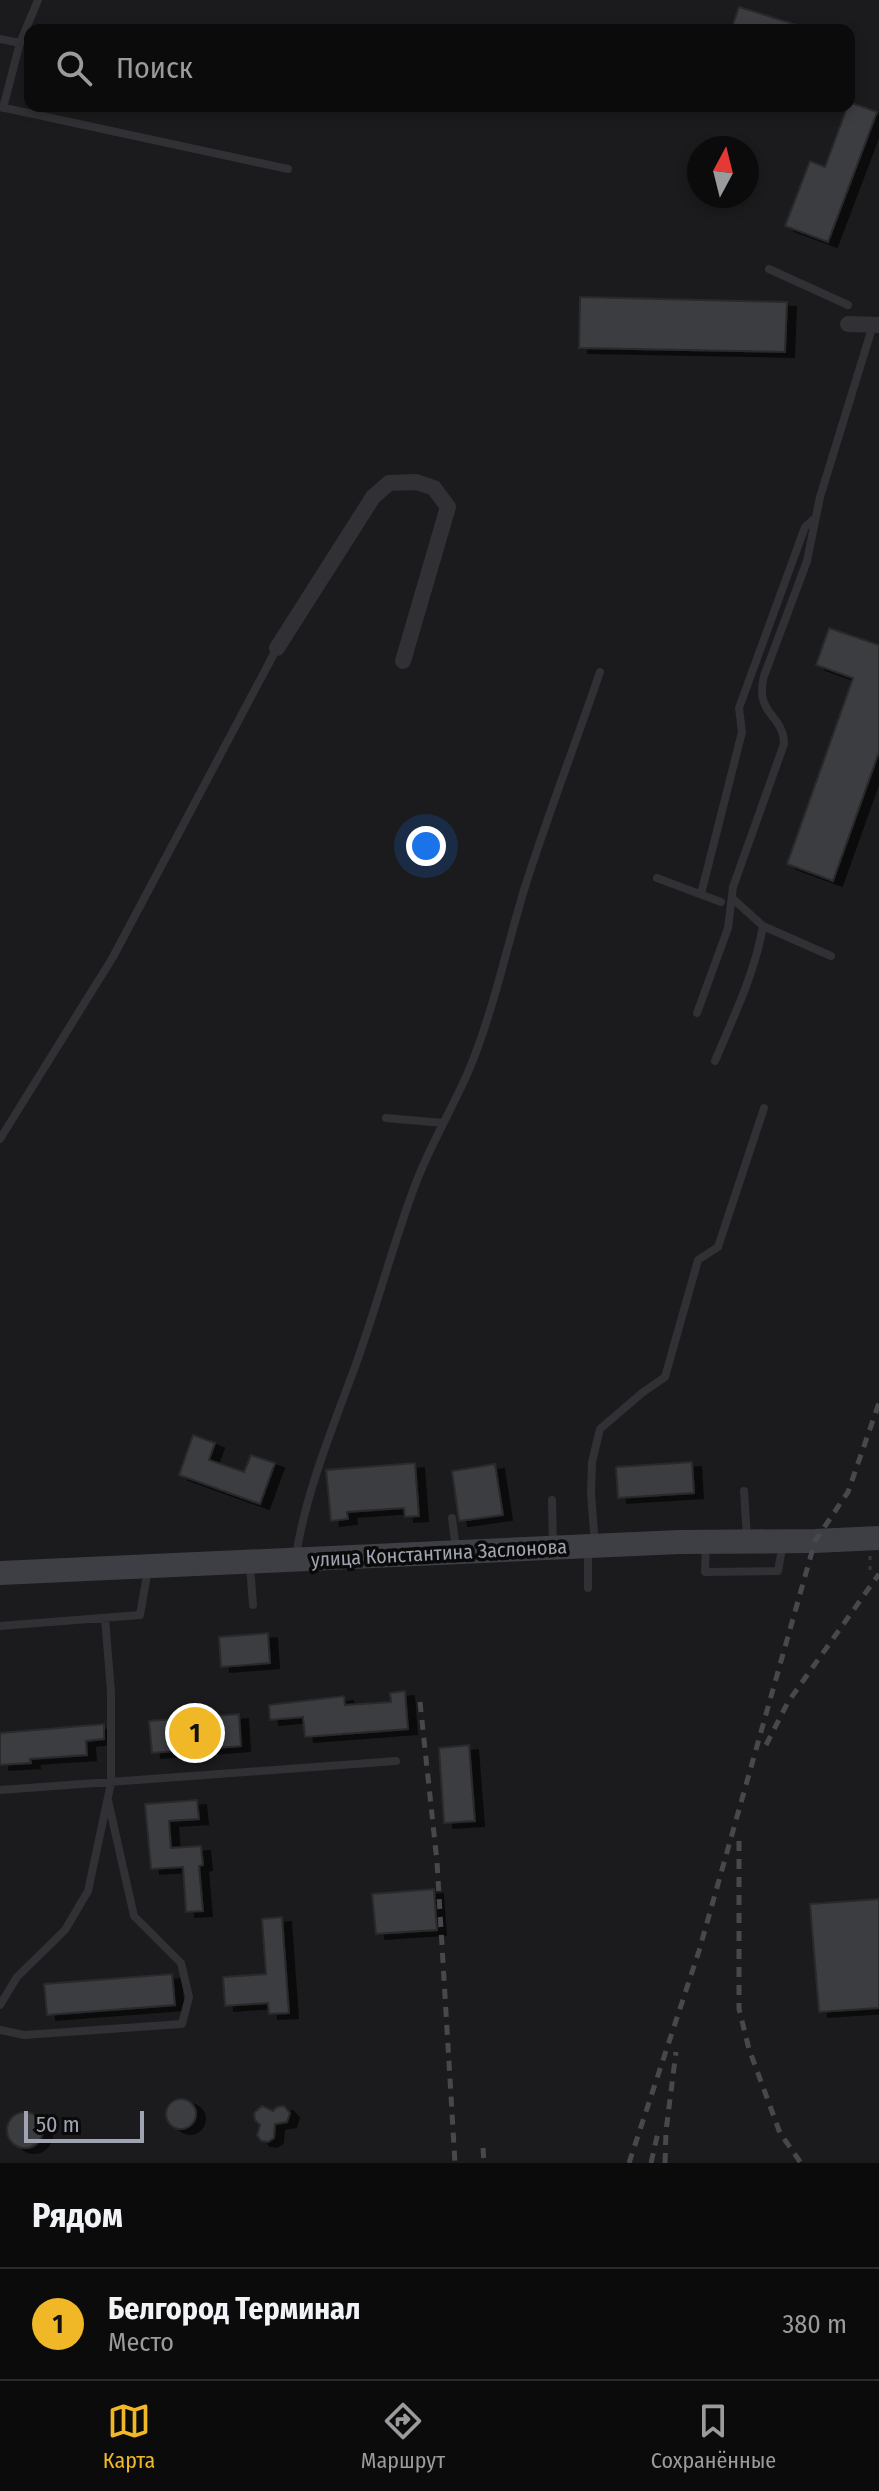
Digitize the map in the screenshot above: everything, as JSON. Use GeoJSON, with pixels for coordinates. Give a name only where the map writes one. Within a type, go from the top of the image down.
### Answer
{"type":"FeatureCollection","features":[{"type":"Feature","properties":{"kind":"street"},"geometry":{"type":"LineString","coordinates":[[848,324],[876,325]]}},
{"type":"Feature","properties":{"kind":"street"},"geometry":{"type":"LineString","coordinates":[[277,648],[373,497],[389,483],[416,482],[434,488],[448,507],[403,661]]}},
{"type":"Feature","properties":{"kind":"street","name":"улица Константина Заслонова"},"geometry":{"type":"LineString","coordinates":[[0,1573],[553,1547],[879,1538]]}},
{"type":"Feature","properties":{"kind":"lane"},"geometry":{"type":"LineString","coordinates":[[28,24],[38,0]]}},
{"type":"Feature","properties":{"kind":"lane"},"geometry":{"type":"LineString","coordinates":[[24,33],[2,108],[288,169]]}},
{"type":"Feature","properties":{"kind":"lane"},"geometry":{"type":"LineString","coordinates":[[0,39],[20,43]]}},
{"type":"Feature","properties":{"kind":"lane"},"geometry":{"type":"LineString","coordinates":[[769,269],[848,305]]}},
{"type":"Feature","properties":{"kind":"lane"},"geometry":{"type":"LineString","coordinates":[[697,1013],[728,928],[735,881],[784,744],[782,729],[763,703],[762,687],[775,643],[807,561],[815,519],[876,325]]}},
{"type":"Feature","properties":{"kind":"lane"},"geometry":{"type":"LineString","coordinates":[[701,894],[742,732],[739,708],[805,527],[815,519]]}},
{"type":"Feature","properties":{"kind":"lane"},"geometry":{"type":"LineString","coordinates":[[0,1139],[113,957],[277,648]]}},
{"type":"Feature","properties":{"kind":"lane"},"geometry":{"type":"LineString","coordinates":[[296,1559],[321,1457],[360,1351],[409,1200],[479,1043],[524,889],[600,672]]}},
{"type":"Feature","properties":{"kind":"lane"},"geometry":{"type":"LineString","coordinates":[[657,878],[721,902]]}},
{"type":"Feature","properties":{"kind":"lane"},"geometry":{"type":"LineString","coordinates":[[732,898],[763,926],[831,956]]}},
{"type":"Feature","properties":{"kind":"lane"},"geometry":{"type":"LineString","coordinates":[[715,1061],[738,1007],[763,926]]}},
{"type":"Feature","properties":{"kind":"lane"},"geometry":{"type":"LineString","coordinates":[[588,1588],[592,1546],[592,1462],[600,1429],[665,1377],[698,1260],[718,1247],[764,1108]]}},
{"type":"Feature","properties":{"kind":"lane"},"geometry":{"type":"LineString","coordinates":[[386,1118],[443,1123]]}},
{"type":"Feature","properties":{"kind":"lane"},"geometry":{"type":"LineString","coordinates":[[744,1491],[747,1542]]}},
{"type":"Feature","properties":{"kind":"lane"},"geometry":{"type":"LineString","coordinates":[[552,1500],[553,1547]]}},
{"type":"Feature","properties":{"kind":"lane"},"geometry":{"type":"LineString","coordinates":[[452,1518],[457,1552]]}},
{"type":"Feature","properties":{"kind":"lane"},"geometry":{"type":"LineString","coordinates":[[706,1542],[705,1572],[778,1571],[784,1541]]}},
{"type":"Feature","properties":{"kind":"lane"},"geometry":{"type":"LineString","coordinates":[[250,1562],[253,1605]]}},
{"type":"Feature","properties":{"kind":"lane"},"geometry":{"type":"LineString","coordinates":[[0,1626],[140,1615],[148,1566]]}},
{"type":"Feature","properties":{"kind":"lane"},"geometry":{"type":"LineString","coordinates":[[0,2005],[17,1977],[65,1930],[88,1891],[111,1783],[111,1692],[105,1618]]}},
{"type":"Feature","properties":{"kind":"lane"},"geometry":{"type":"LineString","coordinates":[[0,1790],[396,1761]]}},
{"type":"Feature","properties":{"kind":"lane"},"geometry":{"type":"LineString","coordinates":[[0,2030],[24,2035],[182,2024],[189,1997],[181,1963],[134,1916],[108,1800]]}},
{"type":"Feature","properties":{"kind":"shaded area"},"geometry":{"type":"Polygon","coordinates":[[[0,0],[879,0],[879,2163],[0,2163],[0,0]]]}},
{"type":"Feature","properties":{"kind":"building"},"geometry":{"type":"Polygon","coordinates":[[[739,7],[793,24],[733,24],[739,7]]]}},
{"type":"Feature","properties":{"kind":"building"},"geometry":{"type":"Polygon","coordinates":[[[855,104],[877,112],[828,242],[785,226],[810,161],[825,167],[845,112],[855,112],[855,104]]]}},
{"type":"Feature","properties":{"kind":"building"},"geometry":{"type":"Polygon","coordinates":[[[580,297],[787,302],[785,352],[579,348],[580,297]]]}},
{"type":"Feature","properties":{"kind":"building"},"geometry":{"type":"Polygon","coordinates":[[[829,628],[879,645],[879,752],[833,881],[787,864],[853,678],[816,665],[829,628]]]}},
{"type":"Feature","properties":{"kind":"building"},"geometry":{"type":"Polygon","coordinates":[[[193,1435],[215,1443],[209,1460],[244,1472],[251,1455],[275,1463],[260,1504],[179,1475],[193,1435]]]}},
{"type":"Feature","properties":{"kind":"building"},"geometry":{"type":"Polygon","coordinates":[[[692,1462],[694,1493],[618,1498],[616,1467],[692,1462]]]}},
{"type":"Feature","properties":{"kind":"building"},"geometry":{"type":"Polygon","coordinates":[[[415,1463],[419,1516],[405,1517],[404,1508],[347,1512],[348,1519],[331,1521],[326,1470],[415,1463]]]}},
{"type":"Feature","properties":{"kind":"building"},"geometry":{"type":"Polygon","coordinates":[[[495,1464],[503,1515],[459,1521],[452,1471],[495,1464]]]}},
{"type":"Feature","properties":{"kind":"building"},"geometry":{"type":"Polygon","coordinates":[[[268,1633],[270,1663],[221,1667],[219,1637],[268,1633]]]}},
{"type":"Feature","properties":{"kind":"building"},"geometry":{"type":"Polygon","coordinates":[[[405,1691],[408,1729],[305,1737],[303,1717],[270,1720],[269,1705],[344,1696],[345,1705],[391,1702],[390,1693],[405,1691]]]}},
{"type":"Feature","properties":{"kind":"building"},"geometry":{"type":"Polygon","coordinates":[[[239,1714],[241,1746],[152,1753],[149,1721],[239,1714]]]}},
{"type":"Feature","properties":{"kind":"building"},"geometry":{"type":"Polygon","coordinates":[[[104,1724],[104,1739],[86,1741],[87,1755],[30,1759],[31,1763],[0,1765],[0,1733],[104,1724]]]}},
{"type":"Feature","properties":{"kind":"building"},"geometry":{"type":"Polygon","coordinates":[[[469,1745],[475,1821],[444,1823],[439,1748],[469,1745]]]}},
{"type":"Feature","properties":{"kind":"building"},"geometry":{"type":"Polygon","coordinates":[[[197,1800],[199,1819],[169,1821],[171,1848],[201,1846],[203,1865],[199,1866],[203,1911],[186,1912],[183,1867],[151,1869],[145,1804],[197,1800]]]}},
{"type":"Feature","properties":{"kind":"building"},"geometry":{"type":"Polygon","coordinates":[[[434,1889],[437,1930],[376,1934],[372,1894],[434,1889]]]}},
{"type":"Feature","properties":{"kind":"building"},"geometry":{"type":"Polygon","coordinates":[[[879,1899],[879,2008],[819,2012],[810,1904],[879,1899]]]}},
{"type":"Feature","properties":{"kind":"building"},"geometry":{"type":"Polygon","coordinates":[[[282,1917],[289,2013],[269,2014],[268,2003],[225,2006],[223,1977],[266,1974],[262,1919],[282,1917]]]}},
{"type":"Feature","properties":{"kind":"building"},"geometry":{"type":"Polygon","coordinates":[[[172,1974],[175,2005],[47,2015],[44,1984],[172,1974]]]}},
{"type":"Feature","properties":{"kind":"building"},"geometry":{"type":"Polygon","coordinates":[[[181,2099],[192,2103],[196,2114],[192,2125],[181,2129],[170,2125],[166,2114],[170,2103],[181,2099]]]}},
{"type":"Feature","properties":{"kind":"building"},"geometry":{"type":"Polygon","coordinates":[[[262,2106],[273,2111],[284,2106],[290,2113],[287,2122],[275,2124],[274,2138],[268,2142],[261,2141],[257,2135],[260,2125],[254,2113],[262,2106]]]}},
{"type":"Feature","properties":{"kind":"building"},"geometry":{"type":"Polygon","coordinates":[[[25,2112],[37,2118],[43,2130],[37,2142],[25,2148],[13,2142],[7,2130],[13,2118],[25,2112]]]}},
{"type":"Feature","properties":{"kind":"railway"},"geometry":{"type":"LineString","coordinates":[[629,2163],[699,1951],[815,1541],[848,1492],[879,1403]]}},
{"type":"Feature","properties":{"kind":"railway"},"geometry":{"type":"LineString","coordinates":[[766,1745],[788,1702],[879,1574]]}},
{"type":"Feature","properties":{"kind":"railway"},"geometry":{"type":"LineString","coordinates":[[420,1702],[437,1862],[455,2163]]}},
{"type":"Feature","properties":{"kind":"railway"},"geometry":{"type":"LineString","coordinates":[[739,1841],[739,2009],[749,2049],[780,2133],[801,2163]]}},
{"type":"Feature","properties":{"kind":"railway"},"geometry":{"type":"LineString","coordinates":[[665,2163],[676,2052]]}},
{"type":"Feature","properties":{"kind":"railway"},"geometry":{"type":"LineString","coordinates":[[651,2163],[659,2128]]}},
{"type":"Feature","properties":{"kind":"railway"},"geometry":{"type":"LineString","coordinates":[[483,2148],[484,2163]]}},
{"type":"Feature","properties":{"kind":"place","name":"Белгород Терминал"},"geometry":{"type":"Point","coordinates":[195,1733]}}]}
